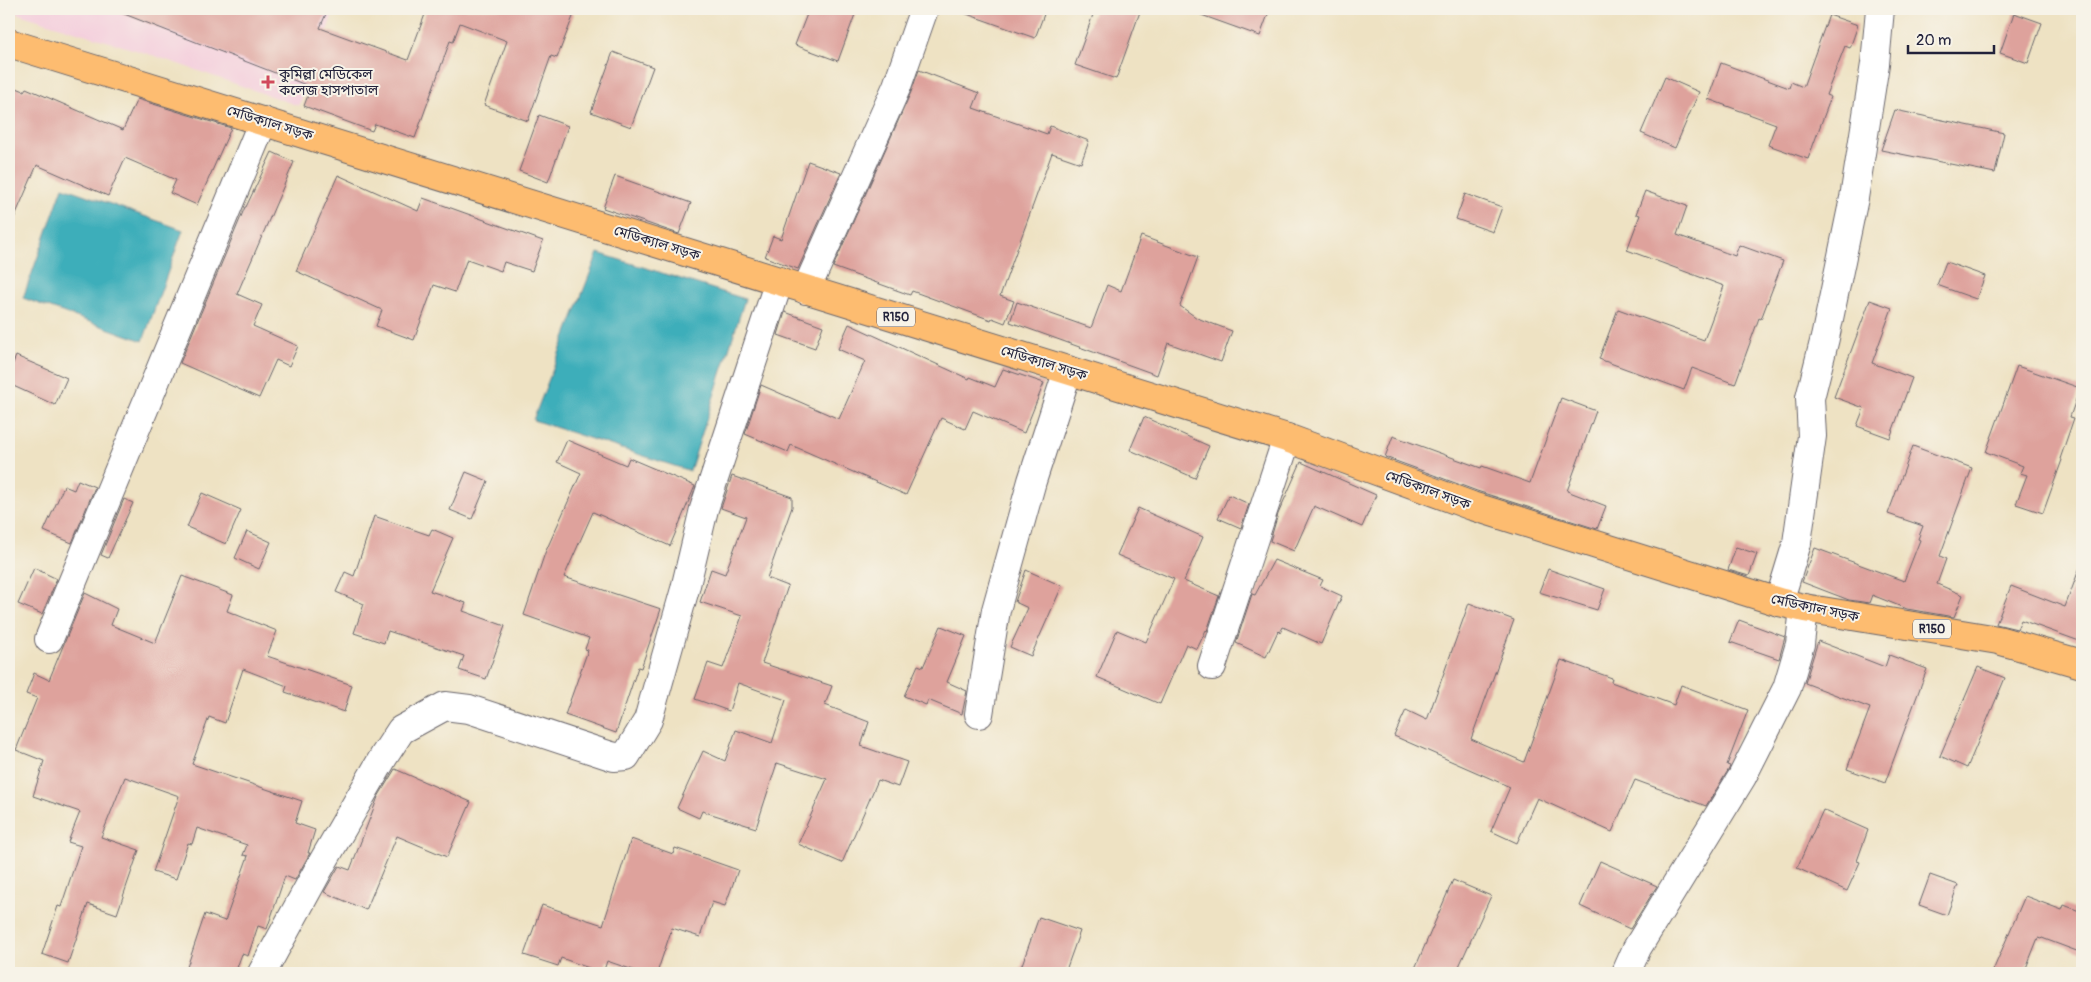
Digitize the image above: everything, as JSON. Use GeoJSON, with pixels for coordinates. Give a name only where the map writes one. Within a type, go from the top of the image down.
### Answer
{"type":"FeatureCollection","features":[{"type":"Feature","properties":{"kind":"main road","name":"মেডিক্যাল সড়ক"},"geometry":{"type":"LineString","coordinates":[[9,43],[1287,438],[1472,506],[1792,605],[1998,640],[2082,664]]}},
{"type":"Feature","properties":{"kind":"street"},"geometry":{"type":"LineString","coordinates":[[806,290],[897,86],[924,9]]}},
{"type":"Feature","properties":{"kind":"street"},"geometry":{"type":"LineString","coordinates":[[1626,973],[1637,948],[1742,777],[1787,688],[1800,644],[1792,605],[1797,543],[1812,436],[1810,398],[1825,338],[1854,198],[1875,64],[1880,9]]}},
{"type":"Feature","properties":{"kind":"street"},"geometry":{"type":"LineString","coordinates":[[48,639],[264,121]]}},
{"type":"Feature","properties":{"kind":"street"},"geometry":{"type":"LineString","coordinates":[[262,973],[321,865],[401,730],[445,706],[469,709],[614,757],[626,756],[632,749],[648,720],[686,589],[704,509],[779,281]]}},
{"type":"Feature","properties":{"kind":"street"},"geometry":{"type":"LineString","coordinates":[[979,714],[996,610],[1032,481],[1068,370]]}},
{"type":"Feature","properties":{"kind":"street"},"geometry":{"type":"LineString","coordinates":[[1212,666],[1287,438]]}},
{"type":"Feature","properties":{"kind":"shaded area","name":"কুমিল্লা মেডিকেল কলেজ হাসপাতাল"},"geometry":{"type":"Polygon","coordinates":[[[9,9],[335,9],[299,106],[158,57],[9,11],[9,9]]]}},
{"type":"Feature","properties":{"kind":"water"},"geometry":{"type":"Polygon","coordinates":[[[63,187],[183,230],[143,341],[23,298],[63,187]]]}},
{"type":"Feature","properties":{"kind":"water"},"geometry":{"type":"Polygon","coordinates":[[[598,253],[745,299],[690,471],[533,420],[598,253]]]}},
{"type":"Feature","properties":{"kind":"building"},"geometry":{"type":"Polygon","coordinates":[[[114,9],[328,9],[320,28],[408,60],[427,9],[560,9],[574,14],[557,58],[551,56],[528,121],[484,105],[507,41],[460,23],[453,42],[450,41],[415,138],[375,124],[372,131],[304,106],[311,87],[114,9]]]}},
{"type":"Feature","properties":{"kind":"building"},"geometry":{"type":"Polygon","coordinates":[[[809,9],[857,9],[838,61],[795,45],[809,9]]]}},
{"type":"Feature","properties":{"kind":"building"},"geometry":{"type":"Polygon","coordinates":[[[961,9],[1046,9],[1035,38],[961,12],[961,9]]]}},
{"type":"Feature","properties":{"kind":"building"},"geometry":{"type":"Polygon","coordinates":[[[1095,9],[1141,9],[1116,79],[1075,65],[1095,9]]]}},
{"type":"Feature","properties":{"kind":"building"},"geometry":{"type":"Polygon","coordinates":[[[1194,9],[1270,9],[1260,36],[1193,12],[1194,9]]]}},
{"type":"Feature","properties":{"kind":"building"},"geometry":{"type":"Polygon","coordinates":[[[2014,13],[2042,23],[2028,63],[2000,53],[2014,13]]]}},
{"type":"Feature","properties":{"kind":"building"},"geometry":{"type":"Polygon","coordinates":[[[1829,15],[1858,25],[1850,48],[1845,46],[1826,95],[1831,97],[1808,159],[1768,145],[1776,124],[1708,99],[1721,63],[1789,88],[1791,82],[1803,87],[1829,15]]]}},
{"type":"Feature","properties":{"kind":"building"},"geometry":{"type":"Polygon","coordinates":[[[613,52],[653,67],[631,127],[591,112],[613,52]]]}},
{"type":"Feature","properties":{"kind":"building"},"geometry":{"type":"Polygon","coordinates":[[[919,70],[979,93],[973,108],[1047,134],[1050,126],[1089,141],[1081,163],[1052,153],[1000,296],[1014,301],[1005,323],[992,318],[991,320],[912,291],[910,295],[833,267],[919,70]]]}},
{"type":"Feature","properties":{"kind":"building"},"geometry":{"type":"Polygon","coordinates":[[[1665,77],[1699,92],[1675,148],[1641,133],[1665,77]]]}},
{"type":"Feature","properties":{"kind":"building"},"geometry":{"type":"Polygon","coordinates":[[[9,85],[24,91],[26,88],[123,130],[137,99],[231,128],[197,205],[170,193],[176,180],[125,158],[108,196],[37,165],[9,230],[9,85]]]}},
{"type":"Feature","properties":{"kind":"building"},"geometry":{"type":"Polygon","coordinates":[[[1895,110],[2004,133],[1995,173],[1881,150],[1895,110]]]}},
{"type":"Feature","properties":{"kind":"building"},"geometry":{"type":"Polygon","coordinates":[[[539,115],[568,126],[548,182],[519,171],[539,115]]]}},
{"type":"Feature","properties":{"kind":"building"},"geometry":{"type":"Polygon","coordinates":[[[272,152],[294,162],[237,294],[262,305],[253,326],[298,346],[289,366],[276,360],[259,398],[180,363],[245,207],[272,152]]]}},
{"type":"Feature","properties":{"kind":"building"},"geometry":{"type":"Polygon","coordinates":[[[808,161],[841,173],[798,269],[765,257],[773,236],[781,239],[808,161]]]}},
{"type":"Feature","properties":{"kind":"building"},"geometry":{"type":"Polygon","coordinates":[[[338,175],[418,211],[423,198],[543,241],[532,271],[504,262],[501,271],[467,259],[455,292],[434,285],[414,340],[376,326],[382,310],[296,271],[338,175]]]}},
{"type":"Feature","properties":{"kind":"building"},"geometry":{"type":"Polygon","coordinates":[[[615,176],[691,203],[679,234],[603,208],[615,176]]]}},
{"type":"Feature","properties":{"kind":"building"},"geometry":{"type":"Polygon","coordinates":[[[1645,191],[1687,206],[1677,235],[1735,256],[1739,245],[1783,261],[1761,319],[1759,318],[1735,384],[1692,368],[1684,390],[1599,359],[1618,309],[1704,340],[1724,286],[1627,250],[1640,215],[1636,214],[1645,191]]]}},
{"type":"Feature","properties":{"kind":"building"},"geometry":{"type":"Polygon","coordinates":[[[1465,194],[1502,207],[1493,232],[1456,219],[1465,194]]]}},
{"type":"Feature","properties":{"kind":"building"},"geometry":{"type":"Polygon","coordinates":[[[1141,236],[1198,257],[1180,306],[1197,318],[1232,331],[1221,362],[1168,343],[1157,375],[1010,322],[1017,302],[1091,328],[1107,285],[1121,291],[1141,236]]]}},
{"type":"Feature","properties":{"kind":"building"},"geometry":{"type":"Polygon","coordinates":[[[1946,262],[1985,276],[1976,299],[1937,285],[1946,262]]]}},
{"type":"Feature","properties":{"kind":"building"},"geometry":{"type":"Polygon","coordinates":[[[1870,300],[1892,308],[1872,363],[1912,378],[1890,438],[1857,426],[1864,408],[1834,397],[1870,300]]]}},
{"type":"Feature","properties":{"kind":"building"},"geometry":{"type":"Polygon","coordinates":[[[785,312],[823,326],[815,348],[778,335],[785,312]]]}},
{"type":"Feature","properties":{"kind":"building"},"geometry":{"type":"Polygon","coordinates":[[[849,324],[969,379],[970,377],[995,387],[1003,369],[1044,383],[1024,433],[973,411],[965,429],[941,418],[906,495],[791,445],[788,452],[745,434],[761,385],[839,419],[865,361],[838,349],[849,324]]]}},
{"type":"Feature","properties":{"kind":"building"},"geometry":{"type":"Polygon","coordinates":[[[16,356],[67,378],[55,405],[9,384],[9,373],[16,356]]]}},
{"type":"Feature","properties":{"kind":"building"},"geometry":{"type":"Polygon","coordinates":[[[2017,366],[2080,388],[2070,417],[2074,418],[2060,459],[2062,460],[2043,513],[2016,504],[2027,475],[2020,473],[2023,466],[1986,452],[2017,366]]]}},
{"type":"Feature","properties":{"kind":"building"},"geometry":{"type":"Polygon","coordinates":[[[1561,398],[1596,411],[1567,491],[1606,506],[1597,529],[1477,491],[1385,457],[1393,436],[1481,468],[1482,466],[1530,483],[1561,398]]]}},
{"type":"Feature","properties":{"kind":"building"},"geometry":{"type":"Polygon","coordinates":[[[1144,417],[1209,446],[1195,478],[1130,450],[1144,417]]]}},
{"type":"Feature","properties":{"kind":"building"},"geometry":{"type":"Polygon","coordinates":[[[567,440],[626,465],[629,458],[695,486],[670,546],[593,512],[564,577],[661,609],[641,668],[638,667],[616,733],[565,715],[588,650],[585,649],[589,638],[524,615],[545,553],[581,473],[557,462],[567,440]]]}},
{"type":"Feature","properties":{"kind":"building"},"geometry":{"type":"Polygon","coordinates":[[[1913,446],[1972,468],[1940,556],[1946,559],[1937,584],[1963,595],[1954,617],[1907,609],[1872,595],[1869,603],[1849,600],[1802,582],[1815,548],[1904,581],[1920,540],[1918,539],[1923,526],[1888,514],[1913,446]]]}},
{"type":"Feature","properties":{"kind":"building"},"geometry":{"type":"Polygon","coordinates":[[[1301,462],[1376,495],[1362,527],[1314,506],[1294,551],[1270,541],[1278,514],[1301,462]]]}},
{"type":"Feature","properties":{"kind":"building"},"geometry":{"type":"Polygon","coordinates":[[[466,472],[488,481],[472,519],[450,510],[466,472]]]}},
{"type":"Feature","properties":{"kind":"building"},"geometry":{"type":"Polygon","coordinates":[[[732,476],[792,497],[792,507],[767,578],[788,586],[762,663],[832,686],[825,705],[869,722],[861,746],[907,762],[898,787],[878,780],[842,863],[798,844],[827,779],[777,763],[756,828],[702,811],[699,818],[677,808],[703,751],[725,761],[736,730],[772,743],[786,700],[738,683],[729,711],[695,699],[708,663],[723,668],[742,616],[700,602],[711,569],[725,574],[746,517],[721,508],[732,476]]]}},
{"type":"Feature","properties":{"kind":"building"},"geometry":{"type":"Polygon","coordinates":[[[78,480],[95,487],[72,543],[44,531],[64,486],[74,490],[78,480]]]}},
{"type":"Feature","properties":{"kind":"building"},"geometry":{"type":"Polygon","coordinates":[[[202,493],[241,510],[226,544],[187,527],[202,493]]]}},
{"type":"Feature","properties":{"kind":"building"},"geometry":{"type":"Polygon","coordinates":[[[1229,495],[1249,504],[1241,528],[1218,518],[1229,495]]]}},
{"type":"Feature","properties":{"kind":"building"},"geometry":{"type":"Polygon","coordinates":[[[124,499],[133,503],[108,558],[101,555],[124,499]]]}},
{"type":"Feature","properties":{"kind":"building"},"geometry":{"type":"Polygon","coordinates":[[[1138,508],[1203,537],[1184,581],[1219,596],[1207,631],[1197,649],[1186,644],[1160,704],[1097,677],[1117,630],[1146,642],[1174,579],[1117,555],[1138,508]]]}},
{"type":"Feature","properties":{"kind":"building"},"geometry":{"type":"Polygon","coordinates":[[[374,516],[429,535],[432,529],[453,538],[430,591],[466,603],[463,611],[505,626],[486,679],[459,670],[464,656],[388,631],[384,643],[354,633],[364,604],[336,592],[345,572],[354,576],[374,516]]]}},
{"type":"Feature","properties":{"kind":"building"},"geometry":{"type":"Polygon","coordinates":[[[247,531],[271,542],[259,569],[235,558],[247,531]]]}},
{"type":"Feature","properties":{"kind":"building"},"geometry":{"type":"Polygon","coordinates":[[[1736,547],[1757,554],[1749,576],[1728,570],[1736,547]]]}},
{"type":"Feature","properties":{"kind":"building"},"geometry":{"type":"Polygon","coordinates":[[[1274,560],[1323,580],[1320,586],[1342,596],[1321,644],[1283,627],[1280,633],[1278,631],[1266,657],[1236,643],[1252,594],[1255,595],[1274,560]]]}},
{"type":"Feature","properties":{"kind":"building"},"geometry":{"type":"Polygon","coordinates":[[[2080,567],[2082,567],[2082,642],[2021,620],[2017,629],[1996,624],[2011,586],[2065,607],[2080,567]]]}},
{"type":"Feature","properties":{"kind":"building"},"geometry":{"type":"Polygon","coordinates":[[[34,568],[57,579],[42,614],[18,604],[34,568]]]}},
{"type":"Feature","properties":{"kind":"building"},"geometry":{"type":"Polygon","coordinates":[[[1548,569],[1605,589],[1597,610],[1539,592],[1548,569]]]}},
{"type":"Feature","properties":{"kind":"building"},"geometry":{"type":"Polygon","coordinates":[[[1026,570],[1062,586],[1031,656],[1010,647],[1028,608],[1015,602],[1026,570]]]}},
{"type":"Feature","properties":{"kind":"building"},"geometry":{"type":"Polygon","coordinates":[[[182,576],[233,595],[227,611],[277,631],[267,656],[352,685],[344,712],[285,692],[287,686],[243,669],[225,723],[209,717],[192,764],[302,801],[295,823],[315,830],[308,853],[310,853],[295,880],[285,876],[267,929],[258,926],[248,956],[242,954],[235,973],[185,973],[205,914],[225,921],[248,856],[243,855],[247,845],[197,828],[192,844],[188,843],[176,879],[153,872],[179,796],[125,777],[101,837],[139,850],[117,914],[88,904],[68,963],[42,954],[58,906],[61,907],[81,846],[68,842],[80,812],[33,796],[44,761],[16,750],[37,698],[26,694],[34,673],[49,680],[85,593],[117,609],[111,625],[155,643],[182,576]]]}},
{"type":"Feature","properties":{"kind":"building"},"geometry":{"type":"Polygon","coordinates":[[[1469,603],[1514,620],[1471,739],[1524,762],[1561,660],[1612,678],[1611,682],[1674,705],[1681,685],[1748,710],[1727,765],[1730,766],[1729,769],[1706,806],[1635,780],[1612,832],[1537,798],[1517,843],[1491,831],[1510,787],[1394,736],[1406,710],[1427,720],[1469,603]]]}},
{"type":"Feature","properties":{"kind":"building"},"geometry":{"type":"Polygon","coordinates":[[[1739,620],[1785,637],[1779,659],[1730,642],[1739,620]]]}},
{"type":"Feature","properties":{"kind":"building"},"geometry":{"type":"Polygon","coordinates":[[[941,626],[966,636],[947,682],[967,691],[962,714],[928,700],[926,705],[904,696],[918,665],[923,667],[941,626]]]}},
{"type":"Feature","properties":{"kind":"building"},"geometry":{"type":"Polygon","coordinates":[[[1818,641],[1885,667],[1889,655],[1927,669],[1885,783],[1847,769],[1870,708],[1805,683],[1818,641]]]}},
{"type":"Feature","properties":{"kind":"building"},"geometry":{"type":"Polygon","coordinates":[[[1978,667],[2005,678],[1967,768],[1940,756],[1978,667]]]}},
{"type":"Feature","properties":{"kind":"building"},"geometry":{"type":"Polygon","coordinates":[[[395,769],[471,802],[447,857],[397,836],[366,910],[324,892],[339,866],[350,870],[378,797],[395,769]]]}},
{"type":"Feature","properties":{"kind":"building"},"geometry":{"type":"Polygon","coordinates":[[[1823,810],[1868,830],[1857,861],[1860,862],[1847,891],[1797,868],[1823,810]]]}},
{"type":"Feature","properties":{"kind":"building"},"geometry":{"type":"Polygon","coordinates":[[[631,839],[673,854],[675,848],[738,870],[725,906],[712,902],[700,937],[672,928],[657,973],[642,973],[607,961],[603,973],[561,958],[558,966],[524,955],[542,905],[603,925],[631,839]]]}},
{"type":"Feature","properties":{"kind":"building"},"geometry":{"type":"Polygon","coordinates":[[[1600,861],[1657,886],[1630,929],[1580,906],[1600,861]]]}},
{"type":"Feature","properties":{"kind":"building"},"geometry":{"type":"Polygon","coordinates":[[[1930,875],[1958,885],[1947,915],[1919,905],[1930,875]]]}},
{"type":"Feature","properties":{"kind":"building"},"geometry":{"type":"Polygon","coordinates":[[[1453,880],[1491,896],[1456,973],[1413,973],[1453,880]]]}},
{"type":"Feature","properties":{"kind":"building"},"geometry":{"type":"Polygon","coordinates":[[[2025,896],[2062,910],[2064,905],[2082,912],[2082,953],[2038,938],[2024,973],[1992,973],[2025,896]]]}},
{"type":"Feature","properties":{"kind":"building"},"geometry":{"type":"Polygon","coordinates":[[[1039,917],[1080,931],[1065,973],[1019,973],[1039,917]]]}},
{"type":"Feature","properties":{"kind":"place","name":"কুমিল্লা মেডিকেল কলেজ হাসপাতাল"},"geometry":{"type":"Point","coordinates":[268,82]}}]}
